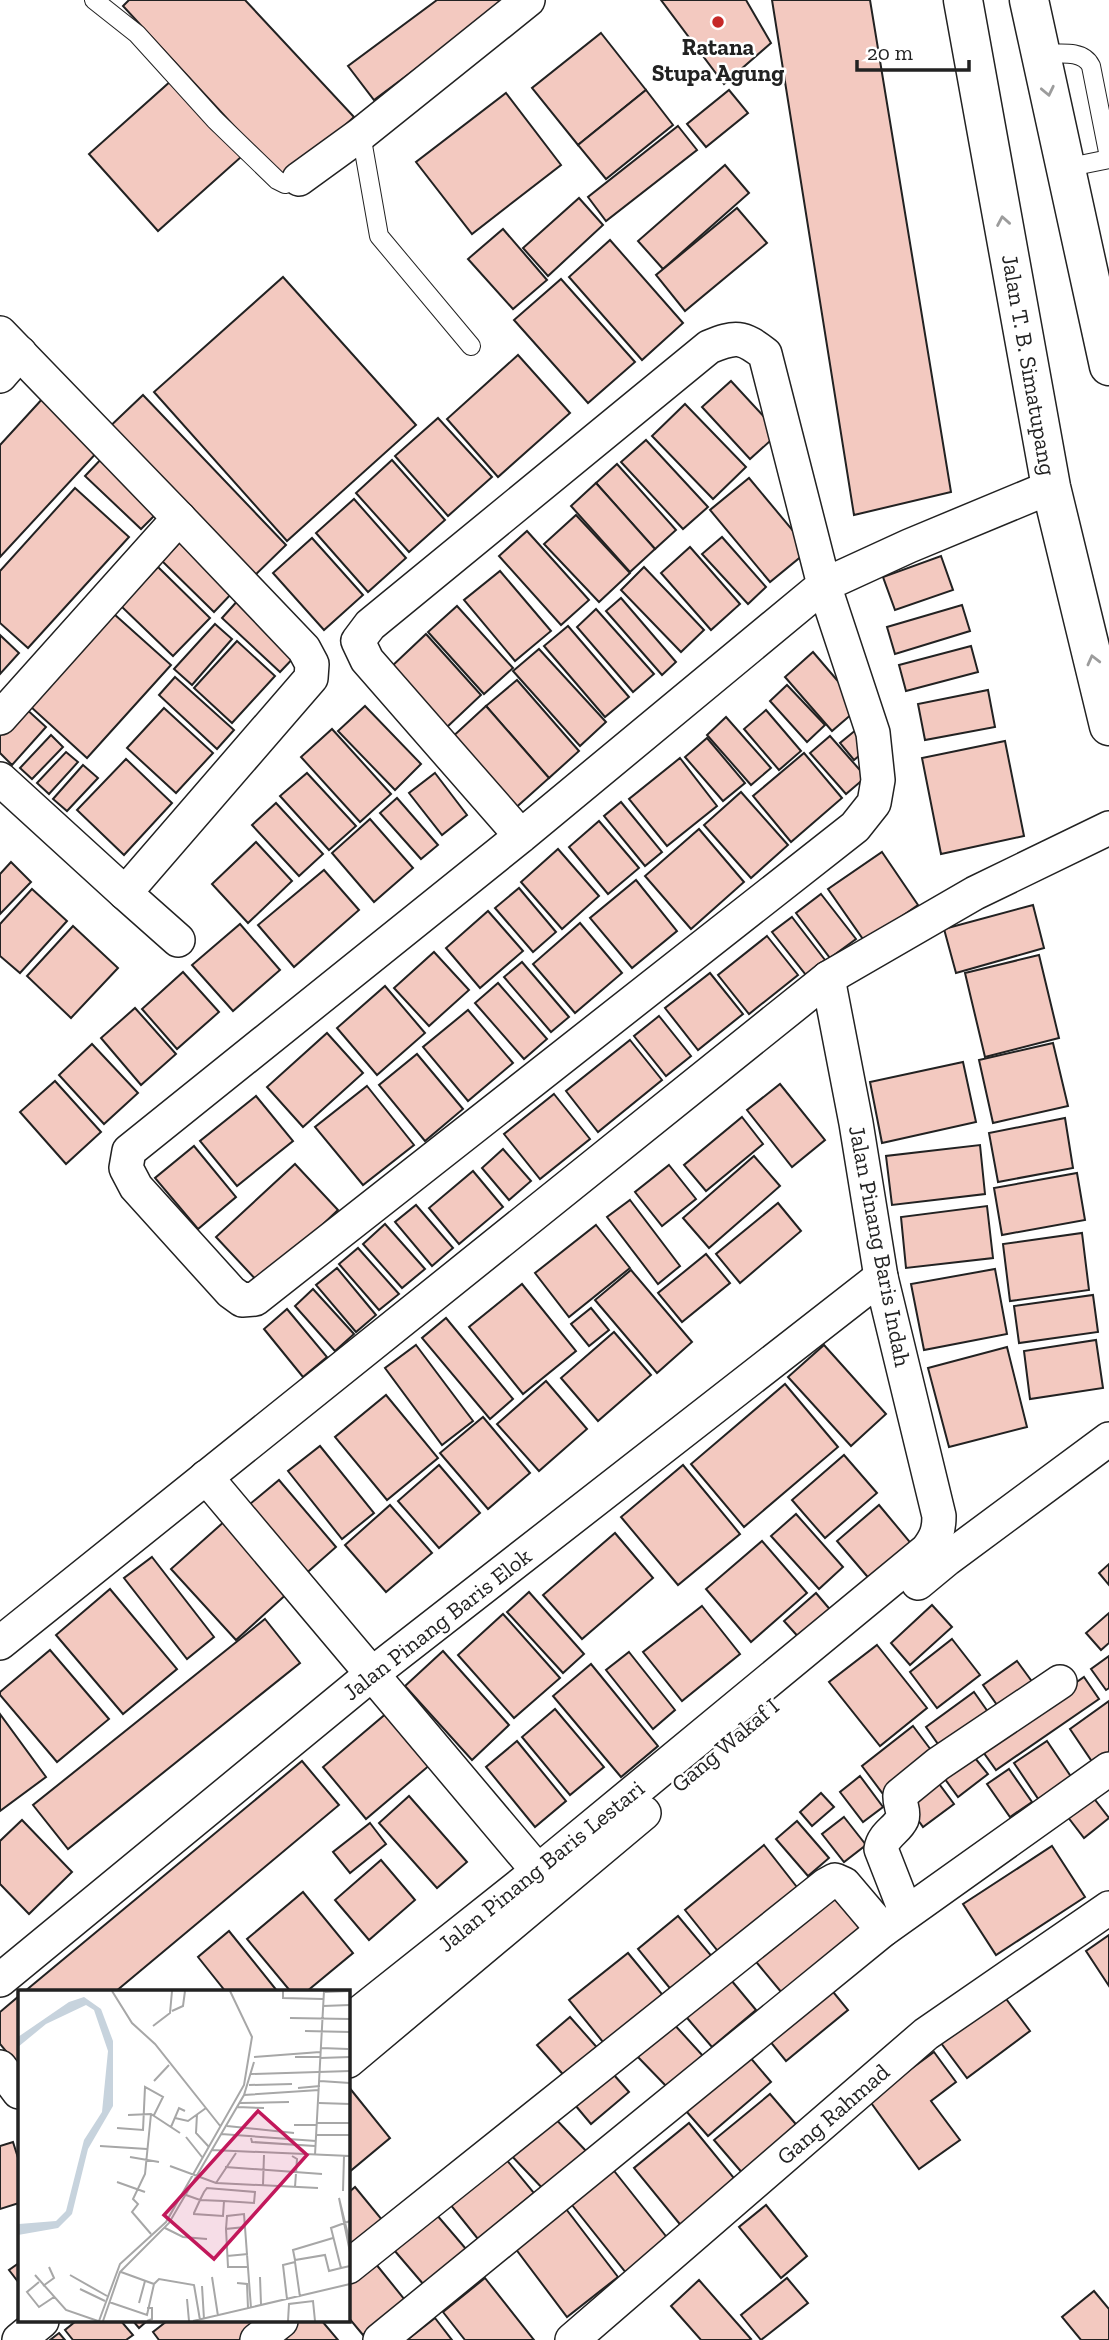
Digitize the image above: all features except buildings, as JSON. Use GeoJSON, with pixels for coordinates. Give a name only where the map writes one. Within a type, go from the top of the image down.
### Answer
{"type":"FeatureCollection","features":[{"type":"Feature","properties":{"kind":"main road","name":"Jalan T. B. Simatupang"},"geometry":{"type":"LineString","coordinates":[[963,0],[1051,487],[1109,726]]}},
{"type":"Feature","properties":{"kind":"main road"},"geometry":{"type":"LineString","coordinates":[[1029,0],[1109,366]]}},
{"type":"Feature","properties":{"kind":"street"},"geometry":{"type":"LineString","coordinates":[[299,179],[361,134],[528,0]]}},
{"type":"Feature","properties":{"kind":"street"},"geometry":{"type":"LineString","coordinates":[[521,836],[367,660],[358,641],[370,625],[709,347],[730,339],[747,340],[765,354],[824,584],[873,733],[878,780],[874,803],[855,827],[255,1299],[242,1300],[231,1292],[136,1187],[126,1168],[129,1151],[521,836],[824,584],[1051,487]]}},
{"type":"Feature","properties":{"kind":"street"},"geometry":{"type":"LineString","coordinates":[[7,354],[179,518],[304,649],[312,664],[311,678],[125,893]]}},
{"type":"Feature","properties":{"kind":"street"},"geometry":{"type":"LineString","coordinates":[[0,718],[179,518]]}},
{"type":"Feature","properties":{"kind":"street"},"geometry":{"type":"LineString","coordinates":[[0,779],[178,940]]}},
{"type":"Feature","properties":{"kind":"street"},"geometry":{"type":"LineString","coordinates":[[0,1643],[828,978],[975,893],[1109,828]]}},
{"type":"Feature","properties":{"kind":"street","name":"Jalan Pinang Baris Indah"},"geometry":{"type":"LineString","coordinates":[[828,978],[856,1123],[881,1277],[939,1516],[939,1531],[927,1550]]}},
{"type":"Feature","properties":{"kind":"street","name":"Jalan Pinang Baris Elok"},"geometry":{"type":"LineString","coordinates":[[0,1980],[372,1674],[881,1277]]}},
{"type":"Feature","properties":{"kind":"street","name":"Gang Wakaf I"},"geometry":{"type":"LineString","coordinates":[[350,2059],[947,1559],[1109,1439]]}},
{"type":"Feature","properties":{"kind":"street"},"geometry":{"type":"LineString","coordinates":[[206,1476],[538,1871]]}},
{"type":"Feature","properties":{"kind":"street","name":"Jalan Pinang Baris Lestari"},"geometry":{"type":"LineString","coordinates":[[350,2020],[538,1871],[927,1550]]}},
{"type":"Feature","properties":{"kind":"street"},"geometry":{"type":"LineString","coordinates":[[894,1921],[881,1849],[882,1842],[901,1820],[903,1811],[899,1803],[900,1795],[938,1764],[1060,1682]]}},
{"type":"Feature","properties":{"kind":"street"},"geometry":{"type":"LineString","coordinates":[[380,2340],[894,1921],[1109,1769]]}},
{"type":"Feature","properties":{"kind":"street"},"geometry":{"type":"LineString","coordinates":[[350,2265],[826,1885],[835,1880],[844,1884],[894,1921]]}},
{"type":"Feature","properties":{"kind":"street","name":"Gang Rahmad"},"geometry":{"type":"LineString","coordinates":[[572,2340],[926,2034],[1109,1908]]}},
{"type":"Feature","properties":{"kind":"street"},"geometry":{"type":"LineString","coordinates":[[0,2067],[18,2091]]}},
{"type":"Feature","properties":{"kind":"street"},"geometry":{"type":"LineString","coordinates":[[19,2340],[41,2322]]}},
{"type":"Feature","properties":{"kind":"street"},"geometry":{"type":"LineString","coordinates":[[257,2340],[280,2322]]}},
{"type":"Feature","properties":{"kind":"lane"},"geometry":{"type":"LineString","coordinates":[[94,0],[137,34],[215,120],[278,180],[285,184],[299,179]]}},
{"type":"Feature","properties":{"kind":"lane"},"geometry":{"type":"LineString","coordinates":[[1041,54],[1080,54],[1087,58],[1091,66],[1109,158],[1065,168]]}},
{"type":"Feature","properties":{"kind":"lane"},"geometry":{"type":"LineString","coordinates":[[361,134],[379,236],[471,346]]}},
{"type":"Feature","properties":{"kind":"place","name":"Ratana Stupa Agung"},"geometry":{"type":"Point","coordinates":[718,22]}}]}
